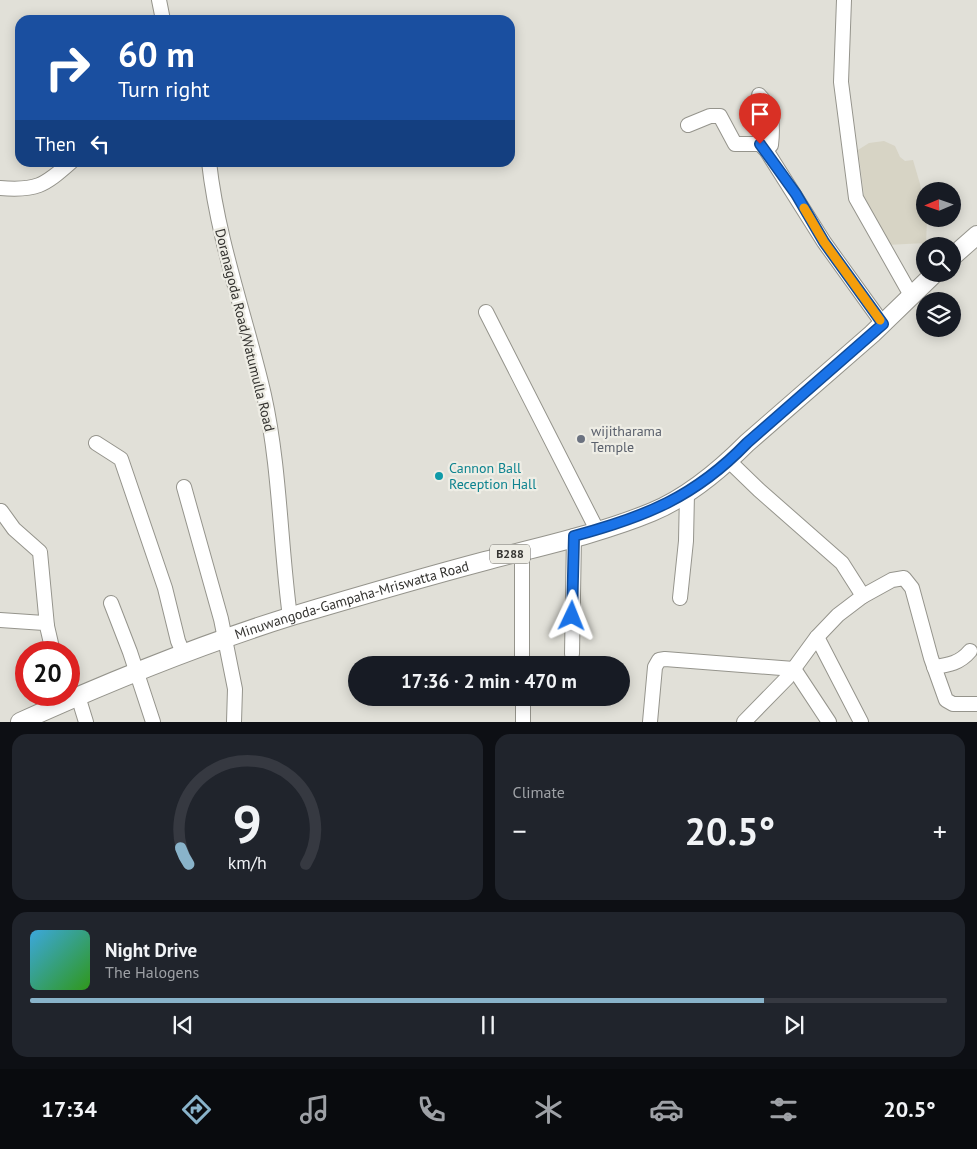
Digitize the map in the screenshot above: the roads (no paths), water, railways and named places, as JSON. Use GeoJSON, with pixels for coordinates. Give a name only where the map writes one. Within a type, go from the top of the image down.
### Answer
{"type":"FeatureCollection","features":[{"type":"Feature","properties":{"kind":"main road"},"geometry":{"type":"LineString","coordinates":[[961,250],[977,235]]}},
{"type":"Feature","properties":{"kind":"main road","name":"Minuwangoda-Gampaha-Mriswatta Road"},"geometry":{"type":"LineString","coordinates":[[80,693],[290,617],[597,530],[653,512],[686,493],[729,461],[883,324],[926,282]]}},
{"type":"Feature","properties":{"kind":"main road","name":"Minuwangoda-Gampaha-Mriswatta Road"},"geometry":{"type":"LineString","coordinates":[[20,722],[52,706]]}},
{"type":"Feature","properties":{"kind":"street"},"geometry":{"type":"LineString","coordinates":[[159,0],[162,15]]}},
{"type":"Feature","properties":{"kind":"street"},"geometry":{"type":"LineString","coordinates":[[844,0],[841,82],[856,198],[912,296]]}},
{"type":"Feature","properties":{"kind":"street"},"geometry":{"type":"LineString","coordinates":[[759,95],[765,101],[772,119],[771,145],[766,150]]}},
{"type":"Feature","properties":{"kind":"street"},"geometry":{"type":"LineString","coordinates":[[688,125],[710,116],[720,116],[735,144],[760,144],[766,150],[824,242],[883,324]]}},
{"type":"Feature","properties":{"kind":"street"},"geometry":{"type":"LineString","coordinates":[[0,188],[25,190],[49,182],[66,167]]}},
{"type":"Feature","properties":{"kind":"street","name":"Doranagoda Road/Watumulla Road"},"geometry":{"type":"LineString","coordinates":[[212,167],[217,221],[251,343],[273,441],[290,617]]}},
{"type":"Feature","properties":{"kind":"street"},"geometry":{"type":"LineString","coordinates":[[486,312],[597,530]]}},
{"type":"Feature","properties":{"kind":"street"},"geometry":{"type":"LineString","coordinates":[[96,443],[121,459],[165,588],[178,641],[184,655]]}},
{"type":"Feature","properties":{"kind":"street"},"geometry":{"type":"LineString","coordinates":[[729,461],[842,563],[863,596]]}},
{"type":"Feature","properties":{"kind":"street"},"geometry":{"type":"LineString","coordinates":[[184,487],[235,689],[234,722]]}},
{"type":"Feature","properties":{"kind":"street"},"geometry":{"type":"LineString","coordinates":[[680,598],[686,541],[686,493]]}},
{"type":"Feature","properties":{"kind":"street"},"geometry":{"type":"LineString","coordinates":[[1,511],[14,528],[40,552],[47,626],[50,641]]}},
{"type":"Feature","properties":{"kind":"street"},"geometry":{"type":"LineString","coordinates":[[572,654],[574,536]]}},
{"type":"Feature","properties":{"kind":"street"},"geometry":{"type":"LineString","coordinates":[[522,550],[522,656]]}},
{"type":"Feature","properties":{"kind":"street"},"geometry":{"type":"LineString","coordinates":[[744,722],[794,669],[838,614],[863,596],[892,580],[904,578],[912,588],[934,667],[946,700],[953,704],[977,704]]}},
{"type":"Feature","properties":{"kind":"street"},"geometry":{"type":"LineString","coordinates":[[110,603],[137,672],[153,722]]}},
{"type":"Feature","properties":{"kind":"street"},"geometry":{"type":"LineString","coordinates":[[0,620],[36,621],[47,626]]}},
{"type":"Feature","properties":{"kind":"street"},"geometry":{"type":"LineString","coordinates":[[818,637],[861,722]]}},
{"type":"Feature","properties":{"kind":"street"},"geometry":{"type":"LineString","coordinates":[[934,667],[953,664],[964,658],[970,651]]}},
{"type":"Feature","properties":{"kind":"street"},"geometry":{"type":"LineString","coordinates":[[650,722],[653,678],[655,667],[660,660],[794,669]]}},
{"type":"Feature","properties":{"kind":"street"},"geometry":{"type":"LineString","coordinates":[[794,669],[829,722]]}},
{"type":"Feature","properties":{"kind":"street"},"geometry":{"type":"LineString","coordinates":[[74,706],[86,722]]}},
{"type":"Feature","properties":{"kind":"street"},"geometry":{"type":"LineString","coordinates":[[523,706],[523,722]]}},
{"type":"Feature","properties":{"kind":"place","name":"wijitharama Temple"},"geometry":{"type":"Point","coordinates":[581,439]}},
{"type":"Feature","properties":{"kind":"place","name":"Cannon Ball Reception Hall"},"geometry":{"type":"Point","coordinates":[439,476]}}]}
